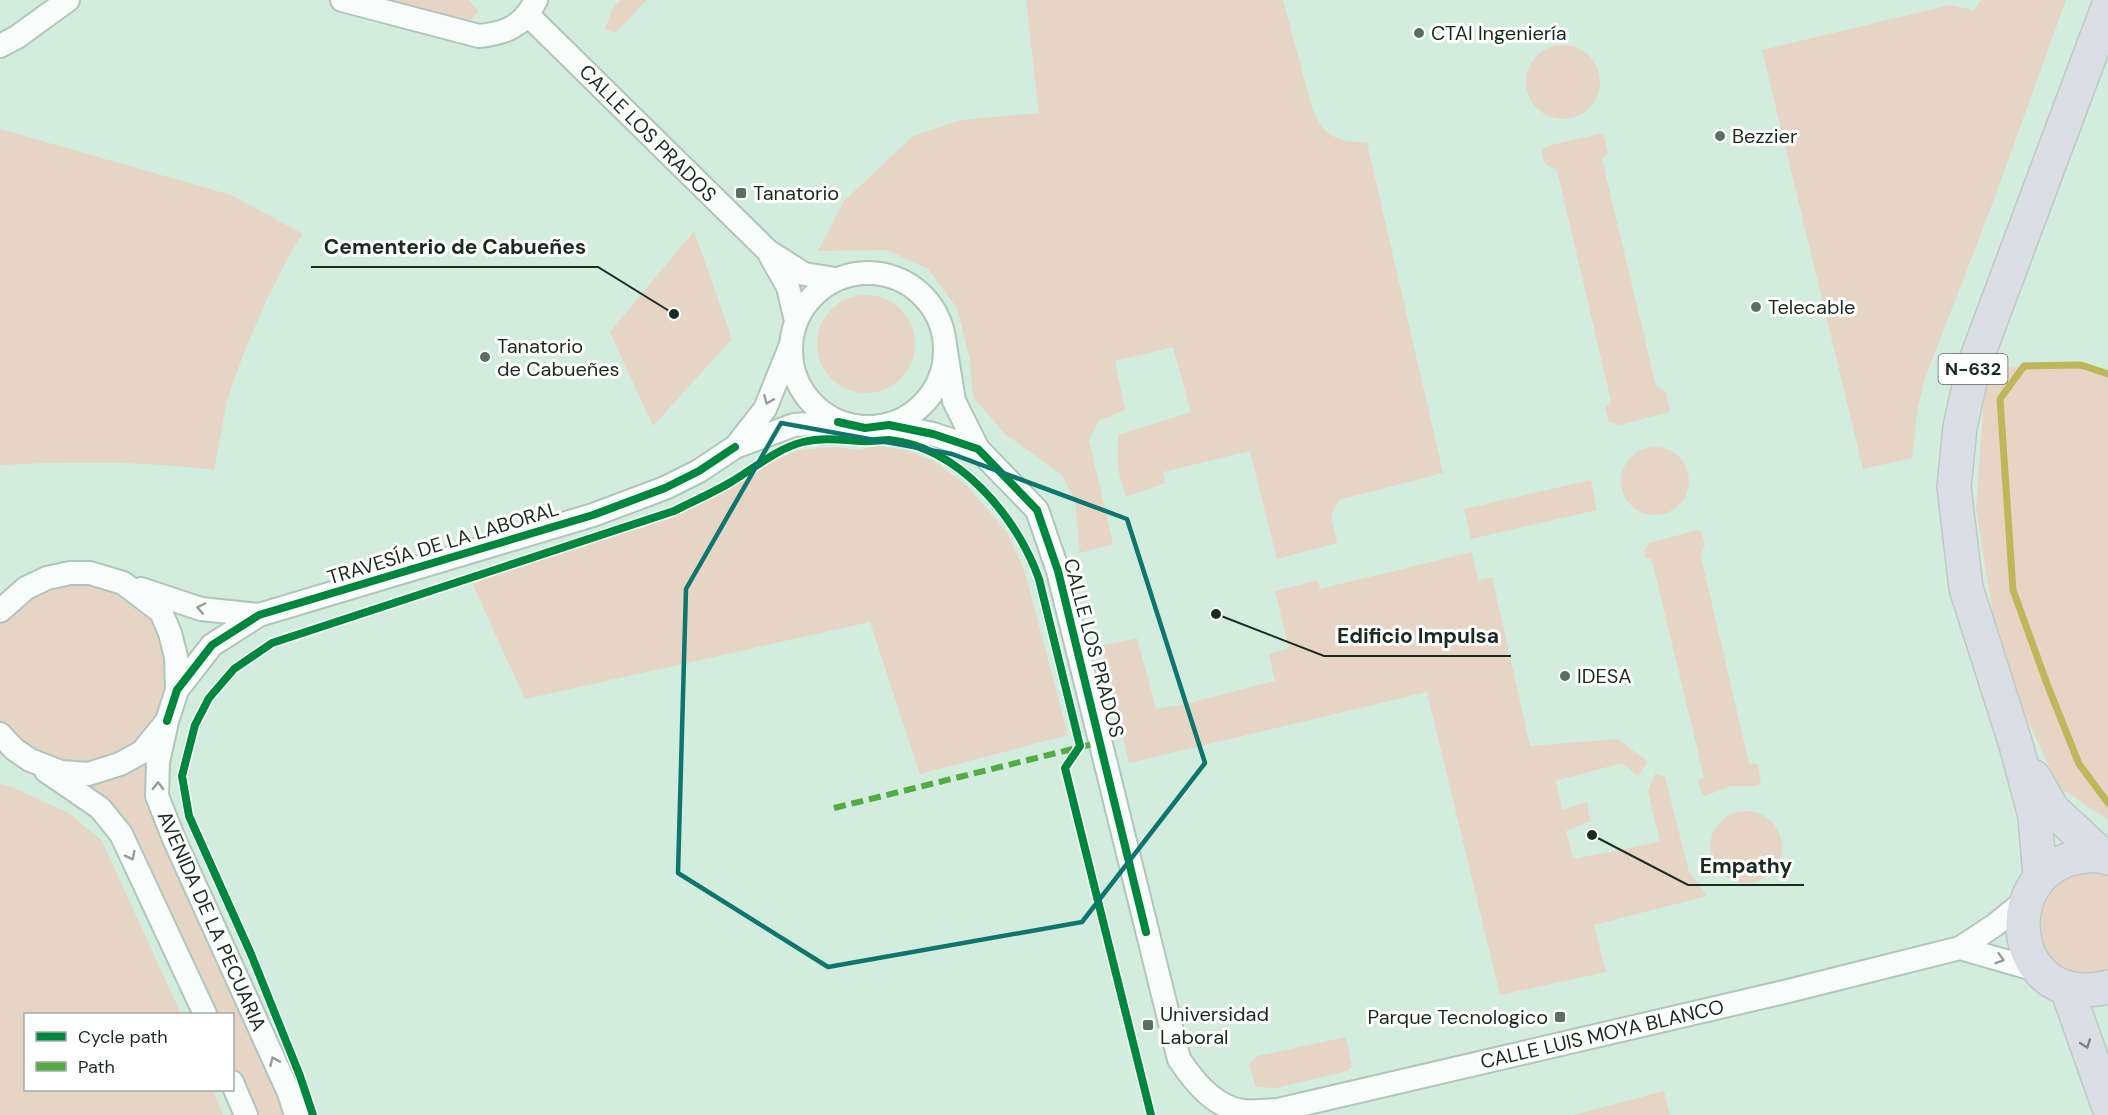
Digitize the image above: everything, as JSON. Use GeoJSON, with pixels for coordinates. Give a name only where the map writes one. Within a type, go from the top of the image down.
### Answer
{"type":"FeatureCollection","features":[{"type":"Feature","properties":{"kind":"highway","name":"N-632"},"geometry":{"type":"LineString","coordinates":[[2034,888],[2035,816],[2016,745],[1966,588],[1954,487],[1959,427],[1973,368],[2108,7]]}},
{"type":"Feature","properties":{"kind":"highway","name":"N-632"},"geometry":{"type":"LineString","coordinates":[[2016,745],[2053,810],[2106,857]]}},
{"type":"Feature","properties":{"kind":"highway"},"geometry":{"type":"LineString","coordinates":[[2106,857],[2080,856],[2058,863],[2034,888],[2023,919],[2023,938],[2030,956],[2053,980],[2108,1105]]}},
{"type":"Feature","properties":{"kind":"highway"},"geometry":{"type":"LineString","coordinates":[[2053,980],[2098,991],[2108,987]]}},
{"type":"Feature","properties":{"kind":"street"},"geometry":{"type":"LineString","coordinates":[[0,46],[17,37],[68,0]]}},
{"type":"Feature","properties":{"kind":"street"},"geometry":{"type":"LineString","coordinates":[[342,0],[479,36],[501,33],[532,8]]}},
{"type":"Feature","properties":{"kind":"street","name":"CALLE LOS PRADOS"},"geometry":{"type":"LineString","coordinates":[[532,8],[768,251],[804,274],[836,279]]}},
{"type":"Feature","properties":{"kind":"street","name":"CALLE LOS PRADOS"},"geometry":{"type":"LineString","coordinates":[[768,251],[788,287],[796,321]]}},
{"type":"Feature","properties":{"kind":"street"},"geometry":{"type":"LineString","coordinates":[[865,272],[882,273],[907,283],[932,307],[939,319],[945,345],[938,383],[929,398],[915,412],[889,425],[866,428],[838,422],[808,400],[794,375],[790,347],[796,321],[811,294],[836,279],[865,272]]}},
{"type":"Feature","properties":{"kind":"street","name":"CALLE LOS PRADOS"},"geometry":{"type":"LineString","coordinates":[[945,345],[954,401],[978,449],[1036,510],[1058,571],[1179,1059],[1191,1078],[1210,1097],[1244,1111]]}},
{"type":"Feature","properties":{"kind":"street","name":"TRAVESÍA DE LA LABORAL"},"geometry":{"type":"LineString","coordinates":[[735,447],[765,409],[790,347]]}},
{"type":"Feature","properties":{"kind":"street","name":"TRAVESÍA DE LA LABORAL"},"geometry":{"type":"LineString","coordinates":[[177,690],[212,645],[259,615],[593,515],[665,488],[699,471],[735,447],[794,425],[838,422]]}},
{"type":"Feature","properties":{"kind":"street","name":"CALLE LOS PRADOS"},"geometry":{"type":"LineString","coordinates":[[889,425],[933,434],[978,449]]}},
{"type":"Feature","properties":{"kind":"street","name":"TRAVESÍA DE LA LABORAL"},"geometry":{"type":"LineString","coordinates":[[0,611],[26,588],[48,578],[70,573],[90,573],[201,609],[259,615]]}},
{"type":"Feature","properties":{"kind":"street"},"geometry":{"type":"LineString","coordinates":[[123,584],[160,612],[170,633],[176,657],[177,690]]}},
{"type":"Feature","properties":{"kind":"street","name":"AVENIDA DE LA PECUARIA"},"geometry":{"type":"LineString","coordinates":[[177,690],[158,762],[157,796],[174,839],[284,1082],[296,1115]]}},
{"type":"Feature","properties":{"kind":"street"},"geometry":{"type":"LineString","coordinates":[[0,761],[30,760],[61,772],[88,774],[120,764],[142,752],[167,721]]}},
{"type":"Feature","properties":{"kind":"street"},"geometry":{"type":"LineString","coordinates":[[0,734],[14,749],[100,808],[121,834],[205,1013]]}},
{"type":"Feature","properties":{"kind":"street","name":"CALLE LUIS MOYA BLANCO"},"geometry":{"type":"LineString","coordinates":[[1244,1111],[1278,1110],[1388,1085],[1780,993],[1960,948],[1995,925],[2034,888]]}},
{"type":"Feature","properties":{"kind":"street"},"geometry":{"type":"LineString","coordinates":[[1960,948],[2053,980]]}},
{"type":"Feature","properties":{"kind":"street"},"geometry":{"type":"LineString","coordinates":[[234,1087],[246,1115]]}},
{"type":"Feature","properties":{"kind":"highlighted area"},"geometry":{"type":"Polygon","coordinates":[[[781,423],[952,454],[1127,519],[1205,763],[1082,922],[828,967],[678,873],[686,589],[781,423]]]}},
{"type":"Feature","properties":{"kind":"shaded area"},"geometry":{"type":"Polygon","coordinates":[[[379,0],[468,0],[479,11],[471,20],[379,0]]]}},
{"type":"Feature","properties":{"kind":"shaded area"},"geometry":{"type":"Polygon","coordinates":[[[621,0],[647,0],[615,33],[605,29],[614,6],[621,0]]]}},
{"type":"Feature","properties":{"kind":"shaded area"},"geometry":{"type":"Polygon","coordinates":[[[1026,0],[1283,0],[1312,108],[1321,126],[1340,139],[1367,143],[1443,473],[1339,500],[1331,516],[1337,543],[1277,559],[1250,451],[1163,472],[1165,483],[1126,497],[1118,469],[1118,435],[1191,412],[1173,347],[1115,361],[1125,410],[1099,421],[1089,440],[1113,544],[1080,553],[1075,500],[1061,474],[1005,434],[973,397],[970,360],[957,308],[928,269],[887,250],[818,251],[844,201],[913,136],[961,120],[1039,113],[1026,0]]]}},
{"type":"Feature","properties":{"kind":"shaded area"},"geometry":{"type":"Polygon","coordinates":[[[1981,0],[2066,0],[1990,210],[1924,381],[1917,413],[1912,458],[1863,469],[1762,50],[1950,5],[1974,10],[1981,0]]]}},
{"type":"Feature","properties":{"kind":"shaded area"},"geometry":{"type":"Polygon","coordinates":[[[1556,45],[1570,45],[1584,51],[1594,61],[1600,75],[1600,89],[1594,103],[1584,113],[1570,119],[1556,119],[1542,113],[1532,103],[1526,89],[1526,75],[1532,61],[1542,51],[1556,45]]]}},
{"type":"Feature","properties":{"kind":"shaded area"},"geometry":{"type":"Polygon","coordinates":[[[0,129],[231,195],[303,234],[292,250],[267,299],[245,350],[227,400],[214,470],[107,463],[0,465],[0,129]]]}},
{"type":"Feature","properties":{"kind":"shaded area"},"geometry":{"type":"Polygon","coordinates":[[[1603,133],[1608,153],[1602,159],[1656,386],[1666,392],[1670,410],[1620,425],[1609,422],[1605,408],[1611,401],[1557,170],[1545,164],[1541,150],[1551,145],[1603,133]]]}},
{"type":"Feature","properties":{"kind":"shaded area"},"geometry":{"type":"Polygon","coordinates":[[[694,231],[732,339],[653,426],[610,332],[694,231]]]}},
{"type":"Feature","properties":{"kind":"shaded area"},"geometry":{"type":"Polygon","coordinates":[[[866,295],[885,298],[901,309],[912,325],[915,344],[912,363],[901,379],[885,390],[866,393],[847,390],[831,379],[820,363],[817,344],[820,325],[831,309],[847,298],[866,295]]]}},
{"type":"Feature","properties":{"kind":"shaded area"},"geometry":{"type":"Polygon","coordinates":[[[2081,365],[2108,374],[2108,820],[2059,787],[2027,719],[1995,627],[1976,510],[1986,371],[2024,366],[2081,365]]]}},
{"type":"Feature","properties":{"kind":"shaded area"},"geometry":{"type":"Polygon","coordinates":[[[878,446],[906,450],[934,461],[967,486],[1008,534],[1024,569],[1068,735],[920,774],[870,622],[525,699],[472,583],[658,522],[690,508],[771,462],[799,450],[835,447],[858,450],[878,446]]]}},
{"type":"Feature","properties":{"kind":"shaded area"},"geometry":{"type":"Polygon","coordinates":[[[1655,447],[1668,450],[1679,457],[1686,468],[1689,481],[1686,494],[1679,505],[1668,512],[1655,515],[1642,512],[1631,505],[1624,494],[1621,481],[1624,468],[1631,457],[1642,450],[1655,447]]]}},
{"type":"Feature","properties":{"kind":"shaded area"},"geometry":{"type":"Polygon","coordinates":[[[1591,480],[1597,510],[1471,539],[1464,509],[1591,480]]]}},
{"type":"Feature","properties":{"kind":"shaded area"},"geometry":{"type":"Polygon","coordinates":[[[1698,530],[1702,533],[1705,546],[1700,553],[1749,763],[1758,765],[1761,781],[1756,786],[1731,786],[1705,796],[1702,794],[1698,781],[1704,777],[1652,560],[1645,557],[1644,551],[1649,543],[1698,530]]]}},
{"type":"Feature","properties":{"kind":"shaded area"},"geometry":{"type":"Polygon","coordinates":[[[1472,552],[1478,580],[1492,577],[1530,746],[1618,739],[1648,762],[1638,776],[1622,763],[1556,781],[1562,810],[1587,802],[1590,821],[1566,831],[1573,859],[1660,842],[1648,791],[1655,774],[1665,777],[1689,872],[1707,896],[1594,925],[1606,972],[1500,995],[1427,692],[1129,763],[1101,646],[1137,638],[1156,709],[1185,704],[1275,681],[1269,654],[1289,648],[1275,591],[1318,580],[1320,589],[1472,552]]]}},
{"type":"Feature","properties":{"kind":"shaded area"},"geometry":{"type":"Polygon","coordinates":[[[90,573],[161,612],[176,657],[157,796],[296,1115],[246,1115],[234,1085],[234,1013],[205,1013],[121,834],[0,734],[0,611],[12,598],[90,573]]]}},
{"type":"Feature","properties":{"kind":"shaded area"},"geometry":{"type":"Polygon","coordinates":[[[0,784],[69,813],[102,841],[181,1013],[24,1013],[24,1091],[213,1091],[223,1115],[0,1115],[0,784]]]}},
{"type":"Feature","properties":{"kind":"shaded area"},"geometry":{"type":"Polygon","coordinates":[[[1746,811],[1766,817],[1776,827],[1782,847],[1776,867],[1766,877],[1746,883],[1726,877],[1716,867],[1710,847],[1716,827],[1726,817],[1746,811]]]}},
{"type":"Feature","properties":{"kind":"shaded area"},"geometry":{"type":"Polygon","coordinates":[[[2108,858],[2108,987],[2067,989],[2023,919],[2040,878],[2108,858]]]}},
{"type":"Feature","properties":{"kind":"shaded area"},"geometry":{"type":"Polygon","coordinates":[[[1346,1037],[1352,1067],[1347,1071],[1276,1088],[1256,1087],[1249,1064],[1258,1056],[1346,1037]]]}},
{"type":"Feature","properties":{"kind":"shaded area"},"geometry":{"type":"Polygon","coordinates":[[[1664,1091],[1670,1115],[1573,1115],[1664,1091]]]}},
{"type":"Feature","properties":{"kind":"waterway"},"geometry":{"type":"LineString","coordinates":[[2108,374],[2081,365],[2024,366],[2000,399],[2013,590],[2079,764],[2108,803]]}},
{"type":"Feature","properties":{"kind":"marked path"},"geometry":{"type":"LineString","coordinates":[[834,808],[1101,742]]}},
{"type":"Feature","properties":{"kind":"cycle path"},"geometry":{"type":"LineString","coordinates":[[838,422],[865,428],[889,425],[933,434],[978,449],[1037,510],[1058,571],[1146,932]]}},
{"type":"Feature","properties":{"kind":"cycle path"},"geometry":{"type":"LineString","coordinates":[[313,1115],[300,1076],[251,954],[189,816],[182,776],[195,725],[209,698],[234,669],[272,643],[674,511],[740,477],[784,449],[810,440],[825,439],[889,440],[915,445],[939,456],[982,489],[1016,532],[1029,556],[1039,579],[1080,746],[1065,768],[1151,1115]]}},
{"type":"Feature","properties":{"kind":"cycle path"},"geometry":{"type":"LineString","coordinates":[[167,721],[177,690],[212,645],[259,615],[593,515],[665,488],[699,471],[735,447]]}},
{"type":"Feature","properties":{"kind":"place","name":"CTAI Ingeniería"},"geometry":{"type":"Point","coordinates":[1419,33]}},
{"type":"Feature","properties":{"kind":"place","name":"Bezzier"},"geometry":{"type":"Point","coordinates":[1720,136]}},
{"type":"Feature","properties":{"kind":"place","name":"Tanatorio"},"geometry":{"type":"Point","coordinates":[741,193]}},
{"type":"Feature","properties":{"kind":"place","name":"Telecable"},"geometry":{"type":"Point","coordinates":[1756,307]}},
{"type":"Feature","properties":{"kind":"place","name":"Cementerio de Cabueñes"},"geometry":{"type":"Point","coordinates":[674,314]}},
{"type":"Feature","properties":{"kind":"place","name":"Tanatorio de Cabueñes"},"geometry":{"type":"Point","coordinates":[485,357]}},
{"type":"Feature","properties":{"kind":"place","name":"Edificio Impulsa"},"geometry":{"type":"Point","coordinates":[1216,614]}},
{"type":"Feature","properties":{"kind":"place","name":"IDESA"},"geometry":{"type":"Point","coordinates":[1565,676]}},
{"type":"Feature","properties":{"kind":"place","name":"Empathy"},"geometry":{"type":"Point","coordinates":[1592,835]}},
{"type":"Feature","properties":{"kind":"place","name":"Parque Tecnologico"},"geometry":{"type":"Point","coordinates":[1560,1017]}},
{"type":"Feature","properties":{"kind":"place","name":"Universidad Laboral"},"geometry":{"type":"Point","coordinates":[1148,1025]}}]}
